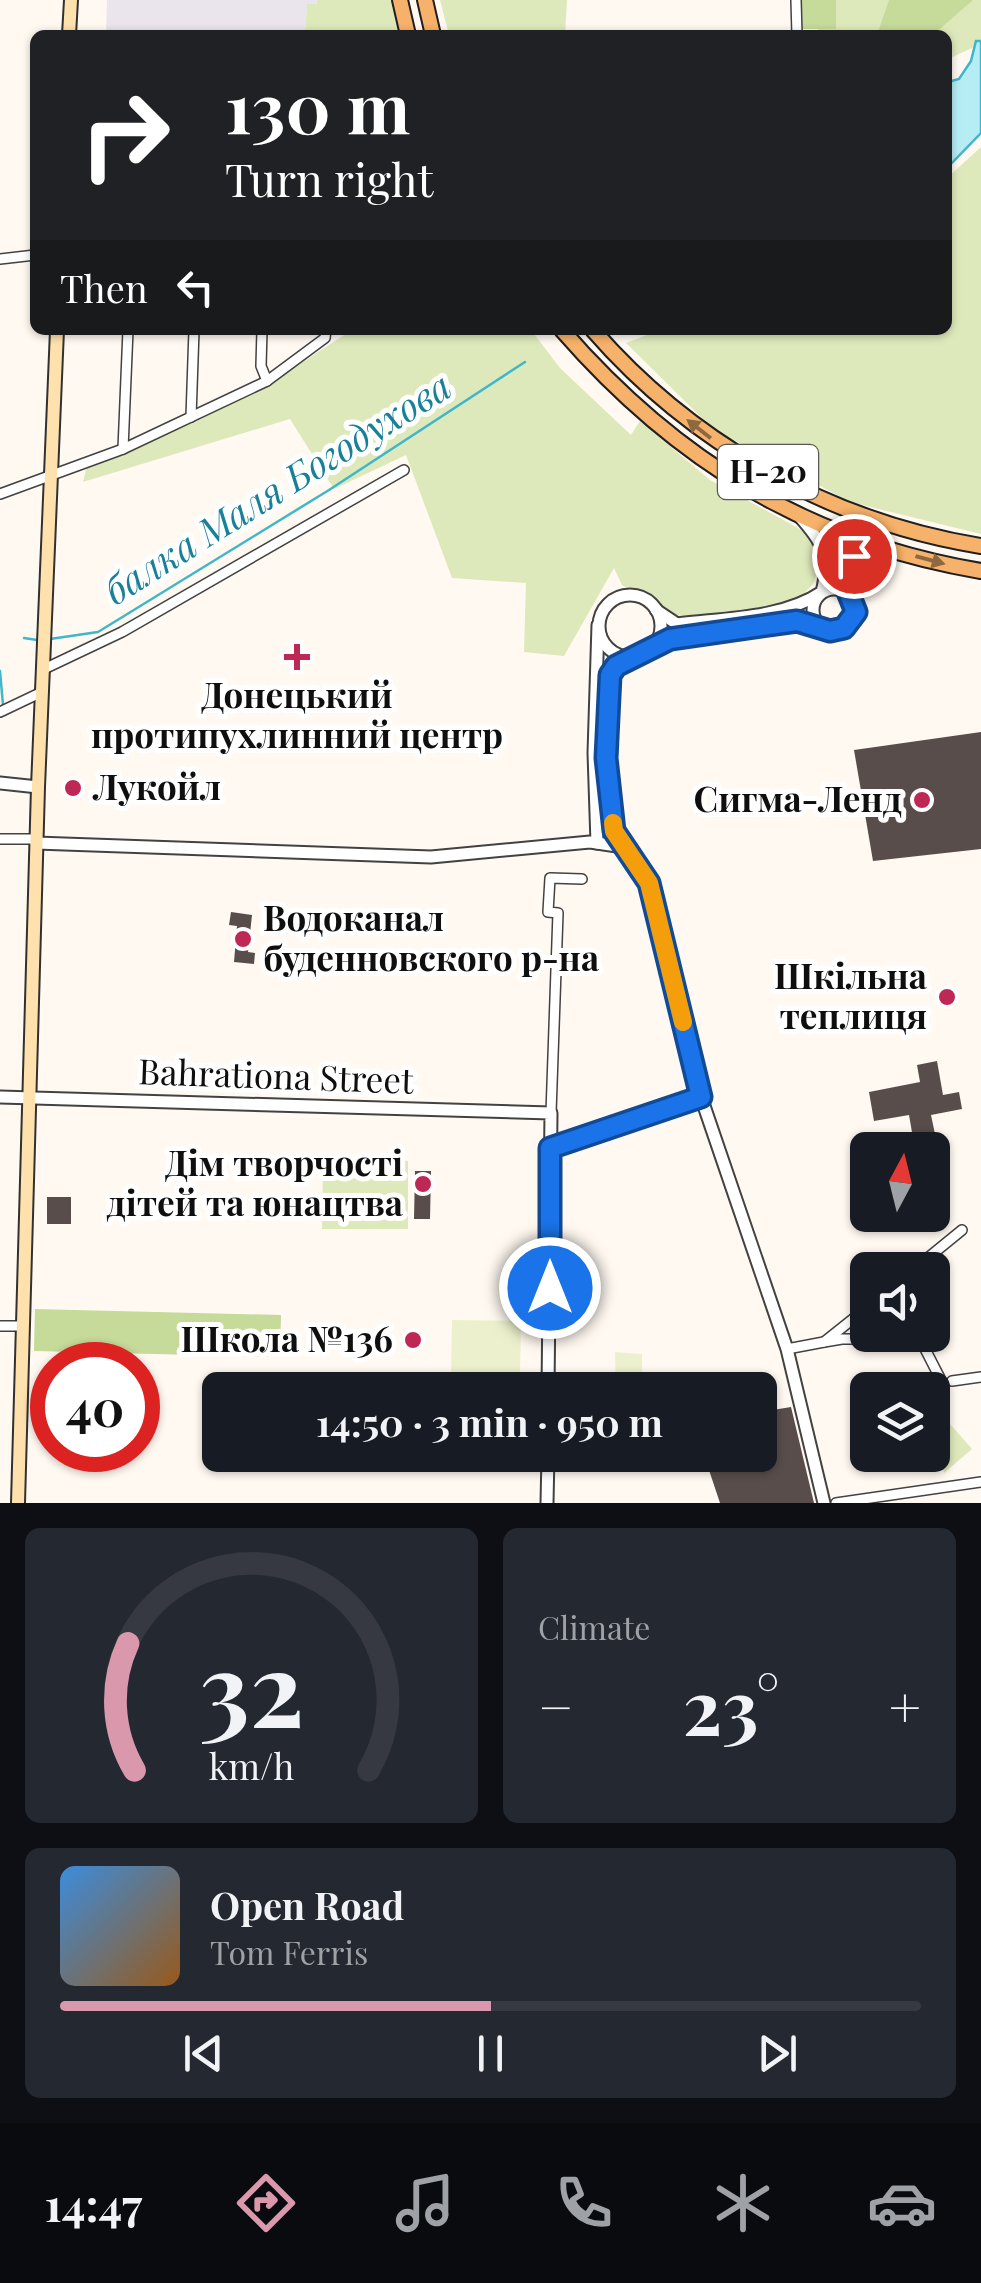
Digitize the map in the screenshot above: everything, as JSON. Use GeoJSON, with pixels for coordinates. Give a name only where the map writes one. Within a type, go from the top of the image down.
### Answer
{"type":"FeatureCollection","features":[{"type":"Feature","properties":{"kind":"main road"},"geometry":{"type":"LineString","coordinates":[[70,30],[71,0]]}},
{"type":"Feature","properties":{"kind":"main road"},"geometry":{"type":"LineString","coordinates":[[400,0],[407,30]]}},
{"type":"Feature","properties":{"kind":"main road"},"geometry":{"type":"LineString","coordinates":[[424,0],[432,30]]}},
{"type":"Feature","properties":{"kind":"main road"},"geometry":{"type":"LineString","coordinates":[[18,1503],[38,787],[57,335]]}},
{"type":"Feature","properties":{"kind":"main road","name":"Н-20"},"geometry":{"type":"LineString","coordinates":[[567,335],[622,396],[696,457],[796,513],[880,546],[981,571]]}},
{"type":"Feature","properties":{"kind":"main road","name":"Н-20"},"geometry":{"type":"LineString","coordinates":[[598,335],[675,410],[732,453],[850,509],[981,546]]}},
{"type":"Feature","properties":{"kind":"street"},"geometry":{"type":"LineString","coordinates":[[796,0],[797,30]]}},
{"type":"Feature","properties":{"kind":"street"},"geometry":{"type":"LineString","coordinates":[[0,259],[30,255]]}},
{"type":"Feature","properties":{"kind":"street"},"geometry":{"type":"LineString","coordinates":[[123,450],[128,335]]}},
{"type":"Feature","properties":{"kind":"street"},"geometry":{"type":"LineString","coordinates":[[191,418],[194,335]]}},
{"type":"Feature","properties":{"kind":"street"},"geometry":{"type":"LineString","coordinates":[[262,335],[261,366],[267,381]]}},
{"type":"Feature","properties":{"kind":"street"},"geometry":{"type":"LineString","coordinates":[[0,494],[123,450],[267,381],[325,335]]}},
{"type":"Feature","properties":{"kind":"street"},"geometry":{"type":"LineString","coordinates":[[44,669],[122,632],[404,470]]}},
{"type":"Feature","properties":{"kind":"street"},"geometry":{"type":"LineString","coordinates":[[796,513],[824,546],[828,570],[813,610],[818,624],[826,629]]}},
{"type":"Feature","properties":{"kind":"street"},"geometry":{"type":"LineString","coordinates":[[824,1503],[787,1349],[701,1097],[649,883],[614,831],[607,784],[606,692],[616,666],[670,639],[797,621],[826,629],[844,628],[854,618],[855,604],[844,582],[849,562],[860,552],[880,546]]}},
{"type":"Feature","properties":{"kind":"street"},"geometry":{"type":"LineString","coordinates":[[598,843],[594,737],[598,625],[606,605],[625,595],[646,599],[677,624],[791,608],[835,588],[848,593]]}},
{"type":"Feature","properties":{"kind":"street"},"geometry":{"type":"LineString","coordinates":[[653,647],[662,624],[656,610]]}},
{"type":"Feature","properties":{"kind":"street"},"geometry":{"type":"LineString","coordinates":[[598,625],[604,645],[612,652],[621,657],[641,656]]}},
{"type":"Feature","properties":{"kind":"street"},"geometry":{"type":"LineString","coordinates":[[0,712],[42,692]]}},
{"type":"Feature","properties":{"kind":"street"},"geometry":{"type":"LineString","coordinates":[[0,784],[38,787]]}},
{"type":"Feature","properties":{"kind":"street"},"geometry":{"type":"LineString","coordinates":[[0,838],[431,857],[598,843],[617,846],[635,860]]}},
{"type":"Feature","properties":{"kind":"street"},"geometry":{"type":"LineString","coordinates":[[548,1372],[558,912],[548,912],[550,878],[582,879]]}},
{"type":"Feature","properties":{"kind":"street","name":"Bahrationa Street"},"geometry":{"type":"LineString","coordinates":[[0,1097],[551,1112]]}},
{"type":"Feature","properties":{"kind":"street"},"geometry":{"type":"LineString","coordinates":[[550,1148],[701,1097]]}},
{"type":"Feature","properties":{"kind":"street"},"geometry":{"type":"LineString","coordinates":[[936,1252],[962,1230]]}},
{"type":"Feature","properties":{"kind":"street"},"geometry":{"type":"LineString","coordinates":[[824,1342],[850,1321]]}},
{"type":"Feature","properties":{"kind":"street"},"geometry":{"type":"LineString","coordinates":[[0,1326],[21,1326]]}},
{"type":"Feature","properties":{"kind":"street"},"geometry":{"type":"LineString","coordinates":[[787,1349],[842,1338],[920,1339],[948,1384],[981,1377]]}},
{"type":"Feature","properties":{"kind":"street"},"geometry":{"type":"LineString","coordinates":[[547,1503],[548,1472]]}},
{"type":"Feature","properties":{"kind":"street"},"geometry":{"type":"LineString","coordinates":[[836,1503],[981,1482]]}},
{"type":"Feature","properties":{"kind":"shaded area"},"geometry":{"type":"Polygon","coordinates":[[[107,0],[317,0],[317,4],[307,4],[305,30],[106,30],[107,0]]]}},
{"type":"Feature","properties":{"kind":"green space"},"geometry":{"type":"Polygon","coordinates":[[[317,0],[392,0],[400,30],[305,30],[307,4],[317,4],[317,0]]]}},
{"type":"Feature","properties":{"kind":"green space"},"geometry":{"type":"Polygon","coordinates":[[[440,0],[567,0],[565,30],[448,30],[440,0]]]}},
{"type":"Feature","properties":{"kind":"green space"},"geometry":{"type":"Polygon","coordinates":[[[800,0],[836,0],[836,29],[800,29],[800,0]]]}},
{"type":"Feature","properties":{"kind":"green space"},"geometry":{"type":"Polygon","coordinates":[[[818,0],[981,0],[981,44],[952,57],[952,30],[818,30],[818,0]]]}},
{"type":"Feature","properties":{"kind":"green space"},"geometry":{"type":"Polygon","coordinates":[[[889,0],[973,0],[939,30],[879,30],[889,0]]]}},
{"type":"Feature","properties":{"kind":"green space"},"geometry":{"type":"Polygon","coordinates":[[[981,147],[981,534],[850,502],[713,429],[626,343],[647,335],[952,335],[952,173],[981,147]]]}},
{"type":"Feature","properties":{"kind":"green space"},"geometry":{"type":"Polygon","coordinates":[[[344,335],[535,335],[560,368],[631,435],[640,421],[710,480],[809,534],[823,556],[813,584],[795,603],[715,619],[666,614],[622,585],[614,568],[564,656],[524,652],[526,583],[452,578],[406,455],[334,489],[290,419],[83,482],[87,466],[267,385],[344,335]]]}},
{"type":"Feature","properties":{"kind":"green space"},"geometry":{"type":"Polygon","coordinates":[[[323,1159],[408,1161],[408,1229],[322,1229],[323,1159]]]}},
{"type":"Feature","properties":{"kind":"green space"},"geometry":{"type":"Polygon","coordinates":[[[35,1309],[281,1315],[280,1357],[160,1354],[160,1342],[34,1342],[35,1309]]]}},
{"type":"Feature","properties":{"kind":"green space"},"geometry":{"type":"Polygon","coordinates":[[[452,1320],[521,1321],[520,1372],[451,1372],[452,1320]]]}},
{"type":"Feature","properties":{"kind":"green space"},"geometry":{"type":"Polygon","coordinates":[[[615,1352],[642,1354],[642,1372],[616,1372],[615,1352]]]}},
{"type":"Feature","properties":{"kind":"green space"},"geometry":{"type":"Polygon","coordinates":[[[950,1424],[972,1449],[950,1468],[950,1424]]]}},
{"type":"Feature","properties":{"kind":"water"},"geometry":{"type":"Polygon","coordinates":[[[976,41],[981,41],[981,133],[952,163],[952,81],[959,79],[971,61],[976,41]]]}},
{"type":"Feature","properties":{"kind":"building","name":"Сигма-Ленд"},"geometry":{"type":"Polygon","coordinates":[[[981,732],[981,849],[873,861],[854,750],[981,732]]]}},
{"type":"Feature","properties":{"kind":"building","name":"Водоканал буденновского р-на"},"geometry":{"type":"Polygon","coordinates":[[[231,912],[252,915],[248,952],[255,953],[254,964],[234,962],[237,926],[229,925],[231,912]]]}},
{"type":"Feature","properties":{"kind":"building"},"geometry":{"type":"Polygon","coordinates":[[[937,1061],[943,1095],[959,1092],[962,1109],[931,1115],[935,1132],[912,1132],[909,1115],[874,1121],[869,1092],[920,1082],[917,1065],[937,1061]]]}},
{"type":"Feature","properties":{"kind":"building","name":"Дім творчості дітей та юнацтва"},"geometry":{"type":"Polygon","coordinates":[[[415,1171],[431,1171],[430,1219],[414,1219],[415,1171]]]}},
{"type":"Feature","properties":{"kind":"building"},"geometry":{"type":"Polygon","coordinates":[[[47,1197],[71,1197],[71,1224],[47,1224],[47,1197]]]}},
{"type":"Feature","properties":{"kind":"building"},"geometry":{"type":"Polygon","coordinates":[[[791,1407],[814,1503],[720,1503],[710,1472],[777,1472],[777,1409],[791,1407]]]}},
{"type":"Feature","properties":{"kind":"waterway","name":"балка Маля Богодухова"},"geometry":{"type":"LineString","coordinates":[[50,639],[98,632],[329,490],[525,362]]}},
{"type":"Feature","properties":{"kind":"waterway","name":"балка Маля Богодухова"},"geometry":{"type":"LineString","coordinates":[[24,638],[37,640]]}},
{"type":"Feature","properties":{"kind":"waterway","name":"балка Маля Богодухова"},"geometry":{"type":"LineString","coordinates":[[0,671],[3,705]]}},
{"type":"Feature","properties":{"kind":"slow traffic"},"geometry":{"type":"LineString","coordinates":[[613,823],[614,831],[649,883],[683,1022]]}},
{"type":"Feature","properties":{"kind":"place","name":"Донецький протипухлинний центр"},"geometry":{"type":"Point","coordinates":[297,657]}},
{"type":"Feature","properties":{"kind":"place","name":"Лукойл"},"geometry":{"type":"Point","coordinates":[73,788]}},
{"type":"Feature","properties":{"kind":"place","name":"Сигма-Ленд"},"geometry":{"type":"Point","coordinates":[922,800]}},
{"type":"Feature","properties":{"kind":"place","name":"Водоканал буденновского р-на"},"geometry":{"type":"Point","coordinates":[243,939]}},
{"type":"Feature","properties":{"kind":"place","name":"Шкільна теплиця"},"geometry":{"type":"Point","coordinates":[947,997]}},
{"type":"Feature","properties":{"kind":"place","name":"Дім творчості дітей та юнацтва"},"geometry":{"type":"Point","coordinates":[423,1184]}},
{"type":"Feature","properties":{"kind":"place","name":"Школа №136"},"geometry":{"type":"Point","coordinates":[413,1340]}},
{"type":"Feature","properties":{"kind":"route"},"geometry":{"type":"LineString","coordinates":[[550,1288],[550,1148],[701,1097],[649,883],[614,831],[605,732],[610,675],[616,666],[670,639],[797,621],[838,631],[850,624],[856,612],[844,582],[854,556]]}}]}
